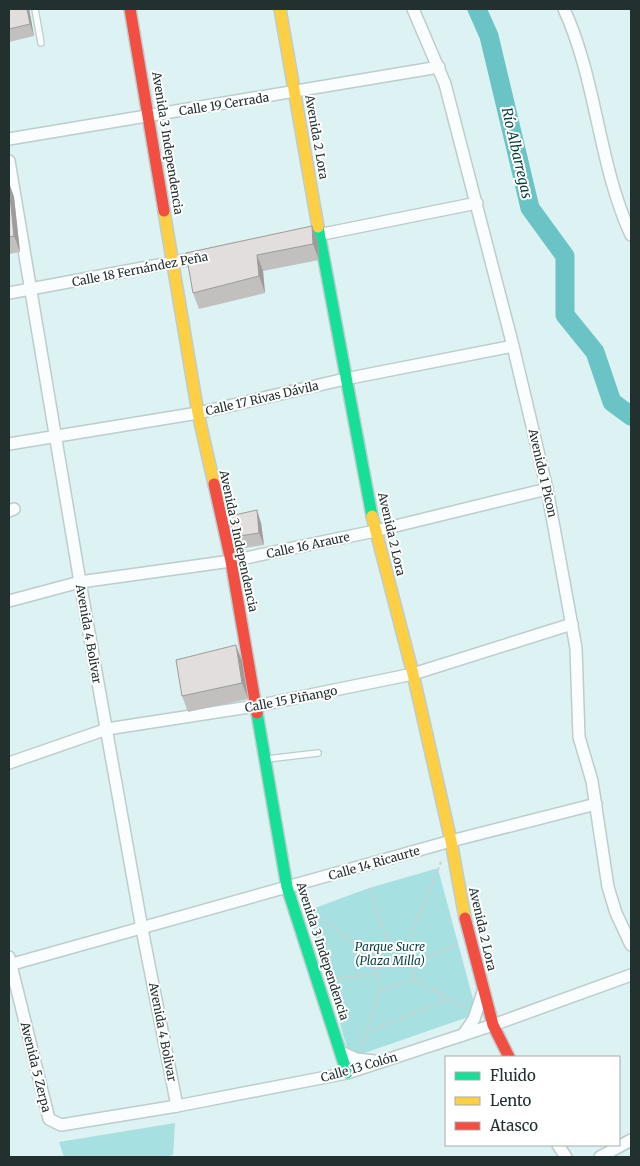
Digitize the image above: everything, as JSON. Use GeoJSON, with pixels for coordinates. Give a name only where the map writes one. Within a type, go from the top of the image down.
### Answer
{"type":"FeatureCollection","features":[{"type":"Feature","properties":{"kind":"street","name":"Avenida 3 Independencia"},"geometry":{"type":"LineString","coordinates":[[130,9],[150,116],[198,413],[231,561],[288,888],[347,1073]]}},
{"type":"Feature","properties":{"kind":"street","name":"Avenida 2 Lora"},"geometry":{"type":"LineString","coordinates":[[280,9],[345,379],[375,531],[413,674],[451,841],[469,939],[493,1025],[508,1056]]}},
{"type":"Feature","properties":{"kind":"street","name":"Avenido 1 Picon"},"geometry":{"type":"LineString","coordinates":[[413,9],[439,67],[477,203],[547,489],[572,624],[579,677],[578,728],[596,804],[611,900],[631,945]]}},
{"type":"Feature","properties":{"kind":"street"},"geometry":{"type":"LineString","coordinates":[[564,9],[584,60],[616,192],[631,235]]}},
{"type":"Feature","properties":{"kind":"street","name":"Calle 19 Cerrada"},"geometry":{"type":"LineString","coordinates":[[9,139],[296,93],[439,67]]}},
{"type":"Feature","properties":{"kind":"street","name":"Avenida 4 Bolivar"},"geometry":{"type":"LineString","coordinates":[[9,161],[54,435],[142,929],[178,1106]]}},
{"type":"Feature","properties":{"kind":"street"},"geometry":{"type":"LineString","coordinates":[[300,238],[477,203]]}},
{"type":"Feature","properties":{"kind":"street","name":"Calle 18 Fernández Peña"},"geometry":{"type":"LineString","coordinates":[[9,293],[212,255]]}},
{"type":"Feature","properties":{"kind":"street","name":"Calle 17 Rivas Dávila"},"geometry":{"type":"LineString","coordinates":[[9,444],[54,435],[198,413],[345,379],[513,346]]}},
{"type":"Feature","properties":{"kind":"street","name":"Calle 16 Araure"},"geometry":{"type":"LineString","coordinates":[[9,601],[80,582],[231,561],[375,531],[547,489]]}},
{"type":"Feature","properties":{"kind":"street","name":"Calle 15 Piñango"},"geometry":{"type":"LineString","coordinates":[[9,763],[107,729],[256,706],[413,674],[572,624]]}},
{"type":"Feature","properties":{"kind":"street","name":"Calle 14 Ricaurte"},"geometry":{"type":"LineString","coordinates":[[9,963],[142,929],[451,841],[596,804]]}},
{"type":"Feature","properties":{"kind":"street","name":"Avenida 5 Zerpa"},"geometry":{"type":"LineString","coordinates":[[9,963],[49,1119]]}},
{"type":"Feature","properties":{"kind":"street","name":"Calle 13 Colón"},"geometry":{"type":"LineString","coordinates":[[49,1119],[56,1124],[66,1125],[178,1106],[347,1073],[493,1025],[631,975]]}},
{"type":"Feature","properties":{"kind":"street"},"geometry":{"type":"LineString","coordinates":[[463,1035],[476,1014],[484,991]]}},
{"type":"Feature","properties":{"kind":"street"},"geometry":{"type":"LineString","coordinates":[[341,1052],[363,1061],[386,1060]]}},
{"type":"Feature","properties":{"kind":"street"},"geometry":{"type":"LineString","coordinates":[[600,1157],[631,1140]]}},
{"type":"Feature","properties":{"kind":"street"},"geometry":{"type":"LineString","coordinates":[[559,1146],[566,1157]]}},
{"type":"Feature","properties":{"kind":"lane"},"geometry":{"type":"LineString","coordinates":[[35,9],[41,43]]}},
{"type":"Feature","properties":{"kind":"lane"},"geometry":{"type":"LineString","coordinates":[[265,759],[318,753]]}},
{"type":"Feature","properties":{"kind":"path"},"geometry":{"type":"LineString","coordinates":[[415,980],[408,943],[451,841]]}},
{"type":"Feature","properties":{"kind":"path"},"geometry":{"type":"LineString","coordinates":[[369,888],[391,950]]}},
{"type":"Feature","properties":{"kind":"path"},"geometry":{"type":"LineString","coordinates":[[307,911],[374,954],[408,943]]}},
{"type":"Feature","properties":{"kind":"path"},"geometry":{"type":"LineString","coordinates":[[411,965],[469,939]]}},
{"type":"Feature","properties":{"kind":"path"},"geometry":{"type":"LineString","coordinates":[[362,1044],[369,1029],[380,990],[374,954]]}},
{"type":"Feature","properties":{"kind":"path"},"geometry":{"type":"LineString","coordinates":[[318,979],[378,974]]}},
{"type":"Feature","properties":{"kind":"path"},"geometry":{"type":"LineString","coordinates":[[380,990],[415,980],[476,1014]]}},
{"type":"Feature","properties":{"kind":"path"},"geometry":{"type":"LineString","coordinates":[[369,1029],[374,1029],[449,999]]}},
{"type":"Feature","properties":{"kind":"green space","name":"Parque Sucre (Plaza Milla)"},"geometry":{"type":"Polygon","coordinates":[[[438,869],[477,1014],[350,1058],[307,911],[369,888],[438,869]]]}},
{"type":"Feature","properties":{"kind":"green space"},"geometry":{"type":"Polygon","coordinates":[[[175,1123],[173,1155],[164,1157],[64,1157],[59,1142],[175,1123]]]}},
{"type":"Feature","properties":{"kind":"building"},"geometry":{"type":"Polygon","coordinates":[[[9,9],[27,9],[30,24],[9,29],[9,9]]]}},
{"type":"Feature","properties":{"kind":"building"},"geometry":{"type":"Polygon","coordinates":[[[9,186],[14,236],[9,237],[9,186]]]}},
{"type":"Feature","properties":{"kind":"building"},"geometry":{"type":"Polygon","coordinates":[[[312,226],[313,244],[257,255],[259,276],[193,293],[186,253],[312,226]]]}},
{"type":"Feature","properties":{"kind":"building"},"geometry":{"type":"Polygon","coordinates":[[[257,510],[259,533],[233,537],[230,516],[257,510]]]}},
{"type":"Feature","properties":{"kind":"building"},"geometry":{"type":"Polygon","coordinates":[[[236,645],[242,683],[182,696],[176,660],[236,645]]]}},
{"type":"Feature","properties":{"kind":"waterway","name":"Río Albarregas"},"geometry":{"type":"LineString","coordinates":[[477,9],[489,36],[530,208],[565,256],[565,315],[595,352],[612,402],[631,416]]}},
{"type":"Feature","properties":{"kind":"traffic: fast"},"geometry":{"type":"LineString","coordinates":[[318,227],[372,516]]}},
{"type":"Feature","properties":{"kind":"traffic: fast"},"geometry":{"type":"LineString","coordinates":[[257,713],[287,887],[347,1073]]}},
{"type":"Feature","properties":{"kind":"traffic: slow"},"geometry":{"type":"LineString","coordinates":[[280,9],[318,227]]}},
{"type":"Feature","properties":{"kind":"traffic: slow"},"geometry":{"type":"LineString","coordinates":[[164,211],[198,413],[214,484]]}},
{"type":"Feature","properties":{"kind":"traffic: slow"},"geometry":{"type":"LineString","coordinates":[[372,516],[413,674],[451,841],[465,918]]}},
{"type":"Feature","properties":{"kind":"traffic: jam"},"geometry":{"type":"LineString","coordinates":[[130,9],[164,211]]}},
{"type":"Feature","properties":{"kind":"traffic: jam"},"geometry":{"type":"LineString","coordinates":[[214,484],[231,561],[257,713]]}},
{"type":"Feature","properties":{"kind":"traffic: jam"},"geometry":{"type":"LineString","coordinates":[[465,918],[493,1025],[508,1056]]}}]}
